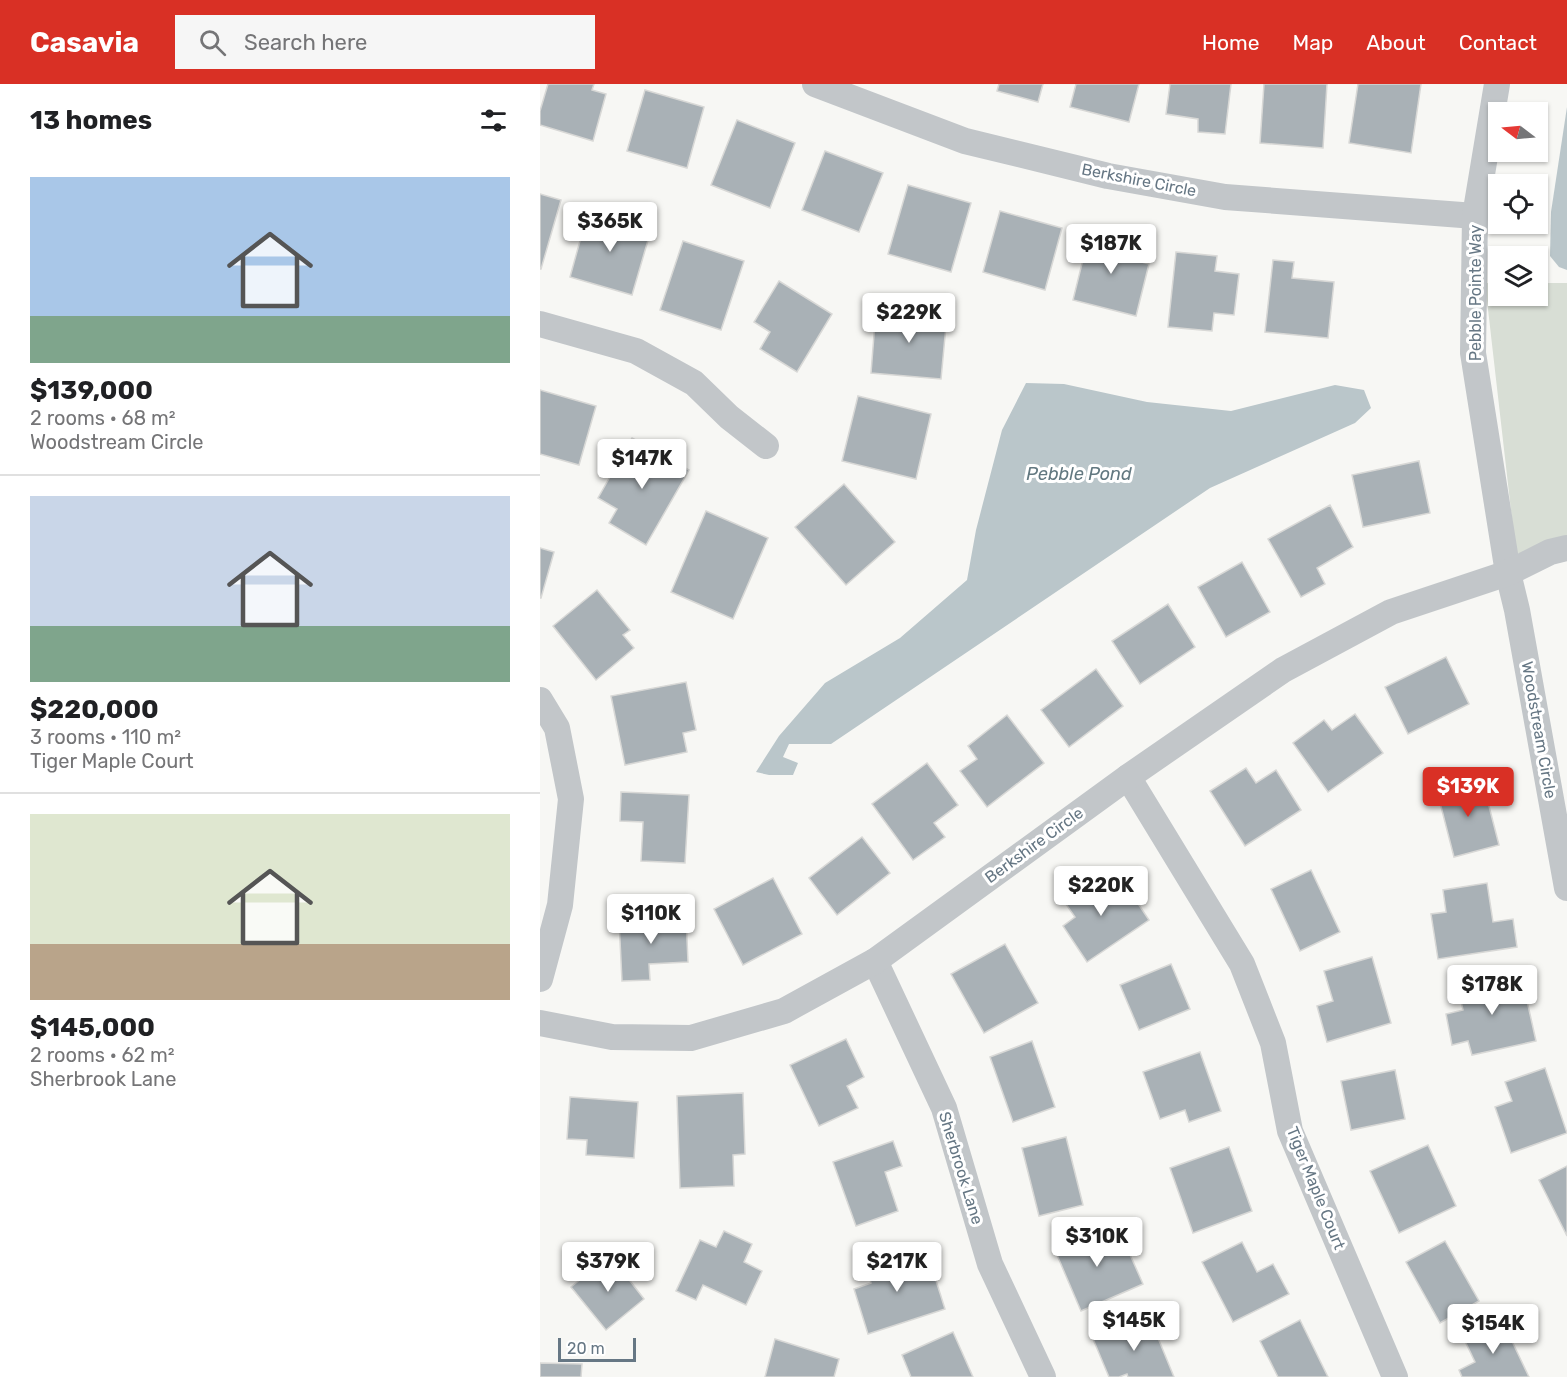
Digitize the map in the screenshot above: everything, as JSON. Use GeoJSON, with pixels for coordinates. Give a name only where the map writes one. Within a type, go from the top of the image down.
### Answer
{"type":"FeatureCollection","features":[{"type":"Feature","properties":{"kind":"street","name":"Berkshire Circle"},"geometry":{"type":"LineString","coordinates":[[815,84],[965,141],[1108,176],[1225,197],[1475,216]]}},
{"type":"Feature","properties":{"kind":"street","name":"Pebble Pointe Way"},"geometry":{"type":"LineString","coordinates":[[1497,84],[1475,216],[1473,353],[1508,573]]}},
{"type":"Feature","properties":{"kind":"street"},"geometry":{"type":"LineString","coordinates":[[540,324],[636,351],[694,383],[729,417],[766,446]]}},
{"type":"Feature","properties":{"kind":"street","name":"Berkshire Circle"},"geometry":{"type":"LineString","coordinates":[[540,1023],[612,1037],[691,1038],[784,1011],[875,962],[1128,777],[1283,670],[1391,612],[1508,573],[1550,552],[1567,548]]}},
{"type":"Feature","properties":{"kind":"street","name":"Woodstream Circle"},"geometry":{"type":"LineString","coordinates":[[1508,573],[1517,610],[1567,888]]}},
{"type":"Feature","properties":{"kind":"street"},"geometry":{"type":"LineString","coordinates":[[540,700],[557,728],[571,800],[560,905],[540,979]]}},
{"type":"Feature","properties":{"kind":"street","name":"Tiger Maple Court"},"geometry":{"type":"LineString","coordinates":[[1128,777],[1242,964],[1273,1043],[1290,1131],[1395,1377]]}},
{"type":"Feature","properties":{"kind":"street","name":"Sherbrook Lane"},"geometry":{"type":"LineString","coordinates":[[875,962],[944,1108],[990,1264],[1043,1377]]}},
{"type":"Feature","properties":{"kind":"shaded area"},"geometry":{"type":"Polygon","coordinates":[[[1485,283],[1488,283],[1488,306],[1548,306],[1548,283],[1567,283],[1567,542],[1516,554],[1485,283]]]}},
{"type":"Feature","properties":{"kind":"water"},"geometry":{"type":"Polygon","coordinates":[[[1567,107],[1567,270],[1559,267],[1550,256],[1551,212],[1567,107]]]}},
{"type":"Feature","properties":{"kind":"water","name":"Pebble Pond"},"geometry":{"type":"Polygon","coordinates":[[[1026,383],[1064,384],[1147,402],[1231,411],[1335,385],[1364,390],[1371,408],[1355,423],[1210,488],[831,744],[789,744],[783,757],[798,763],[793,775],[769,775],[756,772],[779,736],[825,683],[900,638],[967,580],[976,530],[1002,430],[1026,383]]]}},
{"type":"Feature","properties":{"kind":"building"},"geometry":{"type":"Polygon","coordinates":[[[548,84],[594,84],[592,90],[606,94],[593,141],[540,125],[540,111],[548,84]]]}},
{"type":"Feature","properties":{"kind":"building"},"geometry":{"type":"Polygon","coordinates":[[[999,84],[1043,84],[1038,102],[997,91],[999,84]]]}},
{"type":"Feature","properties":{"kind":"building"},"geometry":{"type":"Polygon","coordinates":[[[1076,84],[1139,84],[1129,122],[1070,107],[1076,84]]]}},
{"type":"Feature","properties":{"kind":"building"},"geometry":{"type":"Polygon","coordinates":[[[1170,84],[1231,84],[1225,134],[1198,132],[1198,119],[1166,114],[1170,84]]]}},
{"type":"Feature","properties":{"kind":"building"},"geometry":{"type":"Polygon","coordinates":[[[1264,84],[1327,84],[1323,148],[1260,143],[1264,84]]]}},
{"type":"Feature","properties":{"kind":"building"},"geometry":{"type":"Polygon","coordinates":[[[1358,84],[1421,84],[1411,153],[1349,143],[1358,84]]]}},
{"type":"Feature","properties":{"kind":"building"},"geometry":{"type":"Polygon","coordinates":[[[645,90],[704,107],[687,168],[627,151],[645,90]]]}},
{"type":"Feature","properties":{"kind":"building"},"geometry":{"type":"Polygon","coordinates":[[[737,120],[795,143],[770,208],[711,185],[737,120]]]}},
{"type":"Feature","properties":{"kind":"building"},"geometry":{"type":"Polygon","coordinates":[[[825,151],[883,173],[859,232],[802,210],[825,151]]]}},
{"type":"Feature","properties":{"kind":"building"},"geometry":{"type":"Polygon","coordinates":[[[908,185],[971,203],[951,272],[888,254],[908,185]]]}},
{"type":"Feature","properties":{"kind":"building"},"geometry":{"type":"Polygon","coordinates":[[[540,194],[561,200],[541,269],[540,269],[540,194]]]}},
{"type":"Feature","properties":{"kind":"building"},"geometry":{"type":"Polygon","coordinates":[[[1000,211],[1062,228],[1045,290],[983,272],[1000,211]]]}},
{"type":"Feature","properties":{"kind":"building"},"geometry":{"type":"Polygon","coordinates":[[[588,212],[651,230],[632,295],[570,277],[588,212]]]}},
{"type":"Feature","properties":{"kind":"building"},"geometry":{"type":"Polygon","coordinates":[[[1090,231],[1135,243],[1130,259],[1149,264],[1136,316],[1073,300],[1090,231]]]}},
{"type":"Feature","properties":{"kind":"building"},"geometry":{"type":"Polygon","coordinates":[[[683,241],[744,261],[721,330],[660,310],[683,241]]]}},
{"type":"Feature","properties":{"kind":"building"},"geometry":{"type":"Polygon","coordinates":[[[1176,252],[1217,256],[1215,271],[1239,274],[1234,315],[1214,313],[1212,331],[1168,327],[1176,252]]]}},
{"type":"Feature","properties":{"kind":"building"},"geometry":{"type":"Polygon","coordinates":[[[1273,260],[1294,262],[1292,278],[1334,282],[1328,338],[1265,332],[1273,260]]]}},
{"type":"Feature","properties":{"kind":"building"},"geometry":{"type":"Polygon","coordinates":[[[779,281],[832,314],[797,372],[760,349],[770,332],[754,322],[779,281]]]}},
{"type":"Feature","properties":{"kind":"building"},"geometry":{"type":"Polygon","coordinates":[[[876,309],[947,315],[941,379],[871,373],[876,309]]]}},
{"type":"Feature","properties":{"kind":"building"},"geometry":{"type":"Polygon","coordinates":[[[540,390],[596,406],[579,465],[540,454],[540,390]]]}},
{"type":"Feature","properties":{"kind":"building"},"geometry":{"type":"Polygon","coordinates":[[[858,396],[931,414],[916,479],[842,461],[858,396]]]}},
{"type":"Feature","properties":{"kind":"building"},"geometry":{"type":"Polygon","coordinates":[[[632,438],[689,470],[646,545],[609,523],[617,509],[598,498],[632,438]]]}},
{"type":"Feature","properties":{"kind":"building"},"geometry":{"type":"Polygon","coordinates":[[[1419,461],[1430,513],[1363,527],[1352,475],[1419,461]]]}},
{"type":"Feature","properties":{"kind":"building"},"geometry":{"type":"Polygon","coordinates":[[[844,484],[895,542],[846,585],[795,527],[844,484]]]}},
{"type":"Feature","properties":{"kind":"building"},"geometry":{"type":"Polygon","coordinates":[[[1330,505],[1353,547],[1317,568],[1325,584],[1301,597],[1268,539],[1330,505]]]}},
{"type":"Feature","properties":{"kind":"building"},"geometry":{"type":"Polygon","coordinates":[[[706,511],[768,538],[733,619],[671,592],[706,511]]]}},
{"type":"Feature","properties":{"kind":"building"},"geometry":{"type":"Polygon","coordinates":[[[540,548],[554,552],[541,598],[540,598],[540,548]]]}},
{"type":"Feature","properties":{"kind":"building"},"geometry":{"type":"Polygon","coordinates":[[[1242,562],[1270,612],[1226,637],[1198,587],[1242,562]]]}},
{"type":"Feature","properties":{"kind":"building"},"geometry":{"type":"Polygon","coordinates":[[[597,590],[630,630],[623,635],[634,648],[596,680],[553,626],[597,590]]]}},
{"type":"Feature","properties":{"kind":"building"},"geometry":{"type":"Polygon","coordinates":[[[1168,604],[1195,647],[1140,684],[1112,641],[1168,604]]]}},
{"type":"Feature","properties":{"kind":"building"},"geometry":{"type":"Polygon","coordinates":[[[1446,657],[1469,704],[1408,734],[1385,687],[1446,657]]]}},
{"type":"Feature","properties":{"kind":"building"},"geometry":{"type":"Polygon","coordinates":[[[1096,669],[1123,706],[1069,747],[1041,710],[1096,669]]]}},
{"type":"Feature","properties":{"kind":"building"},"geometry":{"type":"Polygon","coordinates":[[[686,682],[696,730],[683,733],[687,752],[625,765],[611,696],[686,682]]]}},
{"type":"Feature","properties":{"kind":"building"},"geometry":{"type":"Polygon","coordinates":[[[1355,714],[1383,753],[1328,792],[1293,743],[1324,720],[1332,730],[1355,714]]]}},
{"type":"Feature","properties":{"kind":"building"},"geometry":{"type":"Polygon","coordinates":[[[1007,715],[1044,763],[987,807],[960,771],[977,759],[968,746],[1007,715]]]}},
{"type":"Feature","properties":{"kind":"building"},"geometry":{"type":"Polygon","coordinates":[[[927,763],[958,805],[934,823],[945,837],[913,860],[872,804],[927,763]]]}},
{"type":"Feature","properties":{"kind":"building"},"geometry":{"type":"Polygon","coordinates":[[[1246,768],[1256,783],[1276,770],[1301,810],[1245,846],[1210,791],[1246,768]]]}},
{"type":"Feature","properties":{"kind":"building"},"geometry":{"type":"Polygon","coordinates":[[[1482,779],[1499,845],[1454,857],[1437,791],[1482,779]]]}},
{"type":"Feature","properties":{"kind":"building"},"geometry":{"type":"Polygon","coordinates":[[[621,792],[689,795],[685,863],[641,861],[643,822],[620,821],[621,792]]]}},
{"type":"Feature","properties":{"kind":"building"},"geometry":{"type":"Polygon","coordinates":[[[862,837],[890,873],[837,915],[809,878],[862,837]]]}},
{"type":"Feature","properties":{"kind":"building"},"geometry":{"type":"Polygon","coordinates":[[[1311,870],[1340,932],[1300,951],[1271,889],[1311,870]]]}},
{"type":"Feature","properties":{"kind":"building"},"geometry":{"type":"Polygon","coordinates":[[[1095,874],[1111,897],[1127,887],[1149,920],[1087,962],[1063,926],[1075,917],[1061,897],[1095,874]]]}},
{"type":"Feature","properties":{"kind":"building"},"geometry":{"type":"Polygon","coordinates":[[[773,878],[802,934],[743,965],[714,909],[773,878]]]}},
{"type":"Feature","properties":{"kind":"building"},"geometry":{"type":"Polygon","coordinates":[[[1487,883],[1493,922],[1513,919],[1517,947],[1438,959],[1431,914],[1446,912],[1443,890],[1487,883]]]}},
{"type":"Feature","properties":{"kind":"building"},"geometry":{"type":"Polygon","coordinates":[[[686,916],[688,962],[649,964],[650,980],[622,981],[619,920],[686,916]]]}},
{"type":"Feature","properties":{"kind":"building"},"geometry":{"type":"Polygon","coordinates":[[[1005,944],[1038,1003],[984,1033],[951,974],[1005,944]]]}},
{"type":"Feature","properties":{"kind":"building"},"geometry":{"type":"Polygon","coordinates":[[[1372,957],[1391,1023],[1327,1042],[1317,1006],[1333,1001],[1324,971],[1372,957]]]}},
{"type":"Feature","properties":{"kind":"building"},"geometry":{"type":"Polygon","coordinates":[[[1171,964],[1190,1009],[1139,1030],[1120,985],[1171,964]]]}},
{"type":"Feature","properties":{"kind":"building"},"geometry":{"type":"Polygon","coordinates":[[[1521,974],[1536,1041],[1472,1055],[1468,1041],[1452,1045],[1446,1014],[1463,1010],[1458,988],[1521,974]]]}},
{"type":"Feature","properties":{"kind":"building"},"geometry":{"type":"Polygon","coordinates":[[[846,1039],[864,1077],[847,1086],[858,1108],[819,1126],[790,1065],[846,1039]]]}},
{"type":"Feature","properties":{"kind":"building"},"geometry":{"type":"Polygon","coordinates":[[[1032,1041],[1055,1107],[1013,1122],[990,1057],[1032,1041]]]}},
{"type":"Feature","properties":{"kind":"building"},"geometry":{"type":"Polygon","coordinates":[[[1200,1052],[1221,1111],[1189,1122],[1185,1110],[1160,1119],[1143,1072],[1200,1052]]]}},
{"type":"Feature","properties":{"kind":"building"},"geometry":{"type":"Polygon","coordinates":[[[1545,1068],[1567,1133],[1511,1153],[1495,1107],[1512,1101],[1505,1082],[1545,1068]]]}},
{"type":"Feature","properties":{"kind":"building"},"geometry":{"type":"Polygon","coordinates":[[[1395,1070],[1405,1119],[1351,1130],[1341,1081],[1395,1070]]]}},
{"type":"Feature","properties":{"kind":"building"},"geometry":{"type":"Polygon","coordinates":[[[743,1093],[745,1154],[733,1155],[734,1186],[680,1188],[677,1096],[743,1093]]]}},
{"type":"Feature","properties":{"kind":"building"},"geometry":{"type":"Polygon","coordinates":[[[570,1097],[638,1102],[634,1158],[586,1155],[587,1140],[567,1139],[570,1097]]]}},
{"type":"Feature","properties":{"kind":"building"},"geometry":{"type":"Polygon","coordinates":[[[1066,1137],[1083,1205],[1039,1216],[1022,1148],[1066,1137]]]}},
{"type":"Feature","properties":{"kind":"building"},"geometry":{"type":"Polygon","coordinates":[[[893,1141],[902,1166],[885,1172],[898,1211],[856,1226],[833,1162],[893,1141]]]}},
{"type":"Feature","properties":{"kind":"building"},"geometry":{"type":"Polygon","coordinates":[[[1428,1145],[1456,1206],[1399,1233],[1370,1171],[1428,1145]]]}},
{"type":"Feature","properties":{"kind":"building"},"geometry":{"type":"Polygon","coordinates":[[[1229,1147],[1252,1211],[1193,1233],[1170,1168],[1229,1147]]]}},
{"type":"Feature","properties":{"kind":"building"},"geometry":{"type":"Polygon","coordinates":[[[1567,1166],[1567,1236],[1539,1180],[1567,1166]]]}},
{"type":"Feature","properties":{"kind":"building"},"geometry":{"type":"Polygon","coordinates":[[[1104,1226],[1113,1246],[1124,1241],[1143,1284],[1081,1311],[1054,1248],[1104,1226]]]}},
{"type":"Feature","properties":{"kind":"building"},"geometry":{"type":"Polygon","coordinates":[[[724,1231],[752,1244],[744,1262],[762,1271],[746,1305],[703,1285],[696,1300],[676,1291],[700,1240],[716,1247],[724,1231]]]}},
{"type":"Feature","properties":{"kind":"building"},"geometry":{"type":"Polygon","coordinates":[[[1445,1241],[1479,1301],[1440,1323],[1406,1262],[1445,1241]]]}},
{"type":"Feature","properties":{"kind":"building"},"geometry":{"type":"Polygon","coordinates":[[[1242,1242],[1257,1272],[1273,1264],[1289,1294],[1233,1322],[1202,1262],[1242,1242]]]}},
{"type":"Feature","properties":{"kind":"building"},"geometry":{"type":"Polygon","coordinates":[[[906,1249],[915,1277],[933,1271],[945,1309],[868,1334],[854,1289],[871,1283],[865,1263],[906,1249]]]}},
{"type":"Feature","properties":{"kind":"building"},"geometry":{"type":"Polygon","coordinates":[[[610,1255],[644,1299],[606,1330],[571,1287],[610,1255]]]}},
{"type":"Feature","properties":{"kind":"building"},"geometry":{"type":"Polygon","coordinates":[[[1149,1316],[1174,1377],[1128,1377],[1127,1374],[1109,1377],[1093,1339],[1149,1316]]]}},
{"type":"Feature","properties":{"kind":"building"},"geometry":{"type":"Polygon","coordinates":[[[1300,1320],[1328,1377],[1278,1377],[1260,1341],[1300,1320]]]}},
{"type":"Feature","properties":{"kind":"building"},"geometry":{"type":"Polygon","coordinates":[[[1502,1320],[1529,1377],[1462,1377],[1459,1370],[1475,1362],[1464,1339],[1502,1320]]]}},
{"type":"Feature","properties":{"kind":"building"},"geometry":{"type":"Polygon","coordinates":[[[953,1332],[973,1377],[911,1377],[902,1355],[953,1332]]]}},
{"type":"Feature","properties":{"kind":"building"},"geometry":{"type":"Polygon","coordinates":[[[775,1339],[839,1359],[834,1377],[765,1377],[775,1339]]]}},
{"type":"Feature","properties":{"kind":"building"},"geometry":{"type":"Polygon","coordinates":[[[540,1363],[582,1364],[581,1377],[540,1377],[540,1363]]]}}]}
